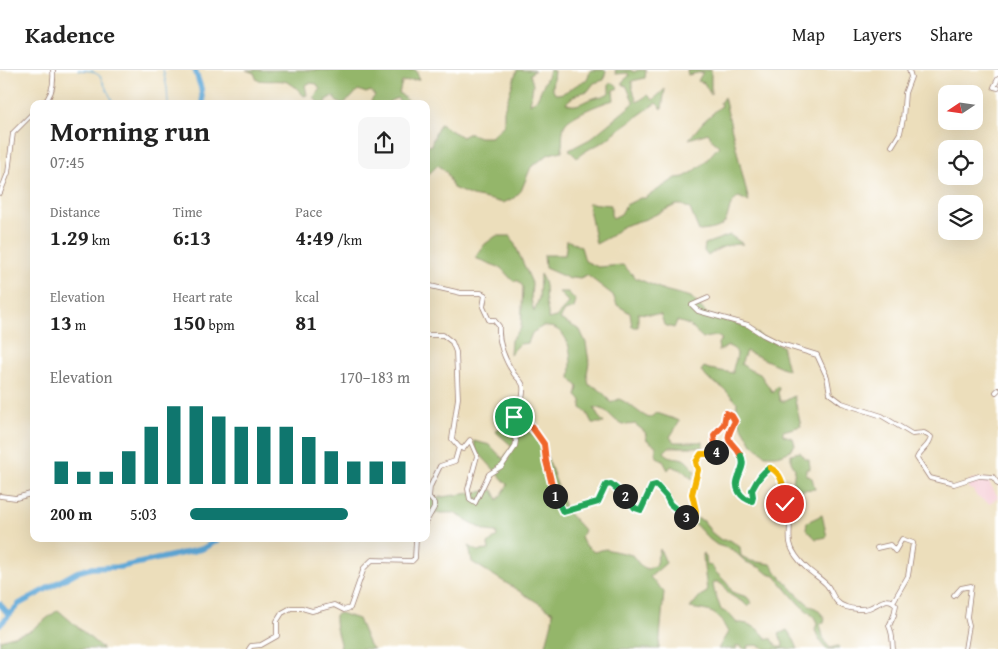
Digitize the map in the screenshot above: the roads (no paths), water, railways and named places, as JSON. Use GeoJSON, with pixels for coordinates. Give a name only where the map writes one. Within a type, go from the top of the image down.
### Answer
{"type":"FeatureCollection","features":[{"type":"Feature","properties":{"kind":"street"},"geometry":{"type":"LineString","coordinates":[[47,100],[53,88],[53,70]]}},
{"type":"Feature","properties":{"kind":"street"},"geometry":{"type":"LineString","coordinates":[[892,146],[900,133],[904,93],[911,77],[909,70]]}},
{"type":"Feature","properties":{"kind":"street"},"geometry":{"type":"LineString","coordinates":[[998,79],[994,87],[998,88]]}},
{"type":"Feature","properties":{"kind":"street"},"geometry":{"type":"LineString","coordinates":[[0,193],[8,173],[13,133],[30,116]]}},
{"type":"Feature","properties":{"kind":"street"},"geometry":{"type":"LineString","coordinates":[[430,286],[461,293],[482,293],[485,295],[483,307],[489,320],[494,320],[499,326],[498,335],[503,352],[508,364],[524,388],[523,404],[519,412],[520,417]]}},
{"type":"Feature","properties":{"kind":"street"},"geometry":{"type":"LineString","coordinates":[[708,298],[692,305],[698,311],[748,325],[781,344],[818,355],[827,377],[830,394],[842,403],[882,416],[912,434],[924,433],[931,437],[931,441],[918,453],[917,458],[930,478],[954,484],[979,476],[993,476],[998,484]]}},
{"type":"Feature","properties":{"kind":"street"},"geometry":{"type":"LineString","coordinates":[[430,334],[443,335],[452,342],[456,352],[458,398],[452,439],[463,449],[470,440],[477,456],[468,489],[470,500],[475,503],[489,474],[502,466],[515,447],[516,441],[510,424],[514,417],[520,417],[527,420],[544,444],[550,476],[563,512],[598,502],[606,485],[611,484],[635,508],[641,510],[654,485],[659,487],[669,499],[670,504],[688,519],[695,521],[696,511],[692,494],[698,470],[696,462],[701,454],[716,452],[714,435],[724,424],[726,413],[732,416],[735,421],[728,435],[728,441],[739,452],[743,460],[743,465],[736,481],[736,487],[741,495],[752,501],[754,485],[766,470],[770,468],[777,472],[783,486],[789,517],[788,534],[795,554],[803,564],[826,584],[836,601],[846,607],[863,609],[887,600],[893,602],[896,605],[889,626],[893,634],[893,649]]}},
{"type":"Feature","properties":{"kind":"street"},"geometry":{"type":"LineString","coordinates":[[430,486],[440,466],[455,461],[459,447]]}},
{"type":"Feature","properties":{"kind":"street"},"geometry":{"type":"LineString","coordinates":[[0,496],[16,498],[30,494]]}},
{"type":"Feature","properties":{"kind":"street"},"geometry":{"type":"LineString","coordinates":[[430,498],[434,503],[434,508],[430,515]]}},
{"type":"Feature","properties":{"kind":"street"},"geometry":{"type":"LineString","coordinates":[[877,548],[890,545],[895,551],[902,539],[913,544],[908,576],[893,602]]}},
{"type":"Feature","properties":{"kind":"street"},"geometry":{"type":"LineString","coordinates":[[249,649],[251,646],[261,645],[277,636],[276,621],[282,613],[291,608],[312,610],[334,605],[344,610],[350,608],[364,568],[372,560],[412,561],[415,558],[416,542]]}},
{"type":"Feature","properties":{"kind":"street"},"geometry":{"type":"LineString","coordinates":[[954,596],[961,588],[971,586],[967,616],[969,625],[965,649]]}},
{"type":"Feature","properties":{"kind":"waterway"},"geometry":{"type":"LineString","coordinates":[[78,70],[92,71],[100,76],[112,100]]}},
{"type":"Feature","properties":{"kind":"waterway"},"geometry":{"type":"LineString","coordinates":[[163,70],[168,100]]}},
{"type":"Feature","properties":{"kind":"waterway"},"geometry":{"type":"LineString","coordinates":[[195,70],[202,100]]}},
{"type":"Feature","properties":{"kind":"waterway"},"geometry":{"type":"LineString","coordinates":[[0,625],[19,604],[77,572],[91,568],[121,567],[202,549],[215,542]]}},
{"type":"Feature","properties":{"kind":"waterway"},"geometry":{"type":"LineString","coordinates":[[0,604],[9,615]]}}]}
